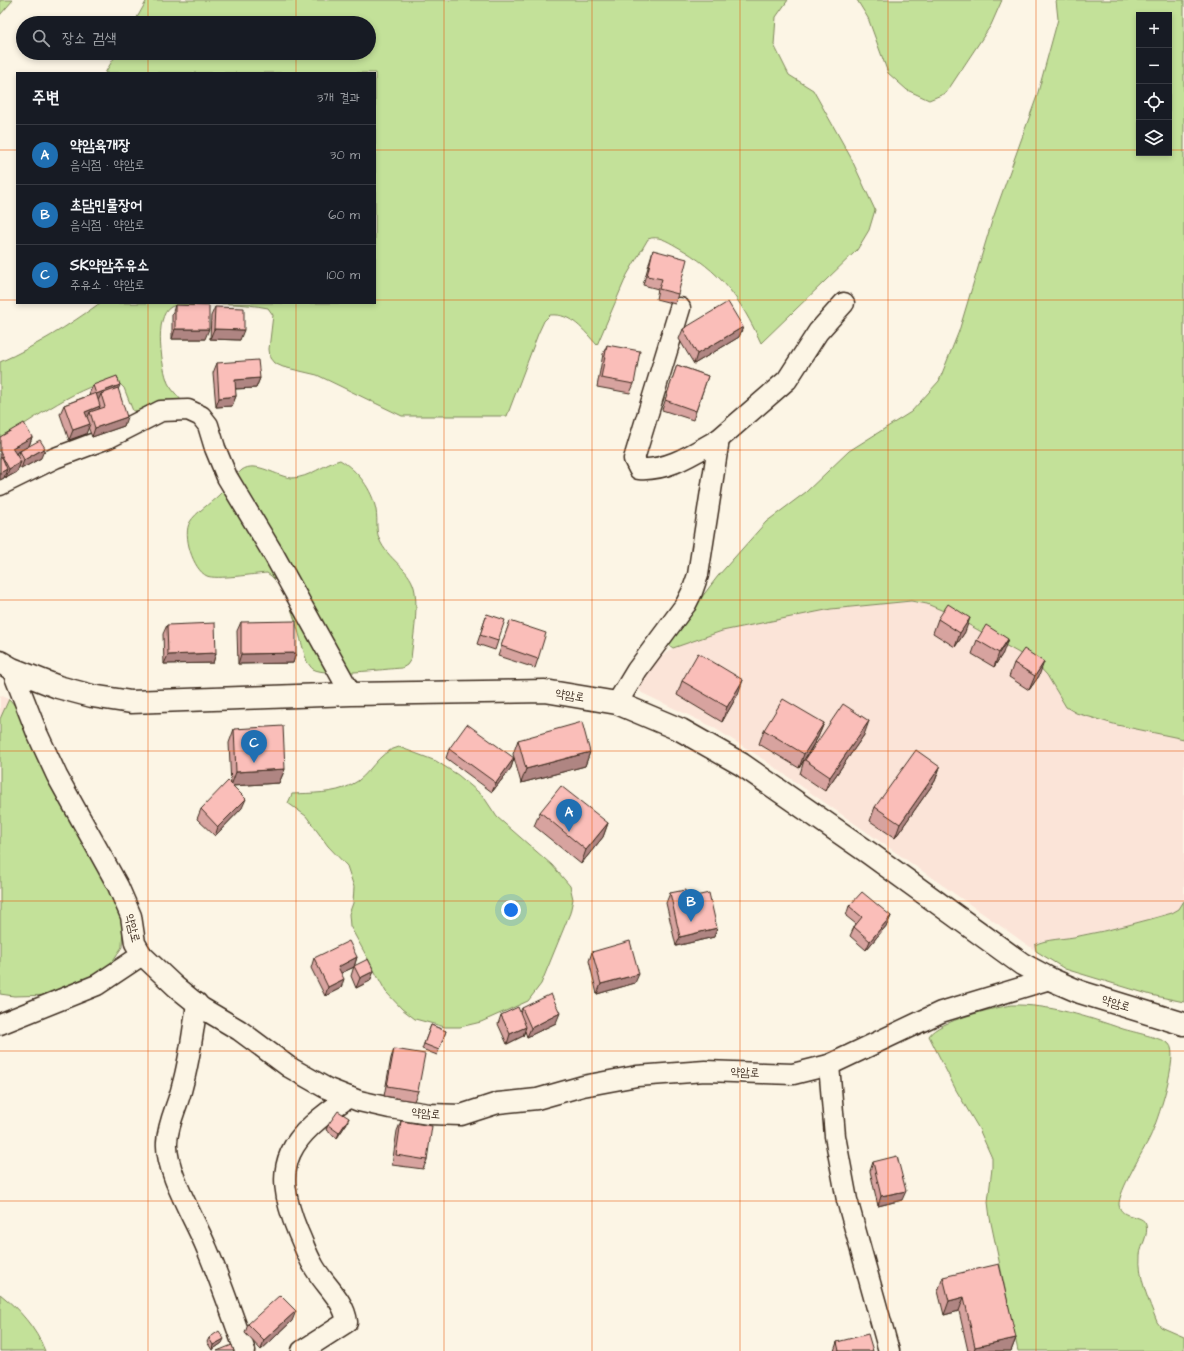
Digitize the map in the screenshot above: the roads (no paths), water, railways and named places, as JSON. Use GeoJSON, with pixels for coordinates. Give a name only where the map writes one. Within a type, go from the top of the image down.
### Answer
{"type":"FeatureCollection","features":[{"type":"Feature","properties":{"kind":"street"},"geometry":{"type":"LineString","coordinates":[[680,308],[634,459],[639,469],[653,470],[678,462],[719,439],[787,380],[818,332],[844,303]]}},
{"type":"Feature","properties":{"kind":"street"},"geometry":{"type":"LineString","coordinates":[[0,485],[55,458],[108,438],[161,411],[188,410],[201,416],[208,425],[215,448],[227,477],[274,555],[351,694]]}},
{"type":"Feature","properties":{"kind":"street"},"geometry":{"type":"LineString","coordinates":[[617,703],[637,670],[686,604],[692,592],[698,575],[719,439]]}},
{"type":"Feature","properties":{"kind":"street","name":"약암로"},"geometry":{"type":"LineString","coordinates":[[6,665],[58,776],[118,886],[131,916],[135,943],[142,955],[176,987],[196,1003],[239,1030],[289,1067],[326,1088],[348,1097],[390,1108],[429,1114],[461,1115],[498,1103],[537,1099],[583,1086],[637,1076],[705,1071],[793,1074],[806,1072],[829,1065],[941,1012],[980,999],[1050,980]]}},
{"type":"Feature","properties":{"kind":"street","name":"약암로"},"geometry":{"type":"LineString","coordinates":[[6,665],[58,687],[92,696],[130,702],[351,694],[546,691],[617,703],[681,730],[741,764],[870,854],[1022,964],[1050,980],[1080,992],[1184,1024]]}},
{"type":"Feature","properties":{"kind":"street"},"geometry":{"type":"LineString","coordinates":[[0,1024],[97,985],[142,955]]}},
{"type":"Feature","properties":{"kind":"street"},"geometry":{"type":"LineString","coordinates":[[196,1003],[190,1059],[179,1099],[170,1123],[167,1143],[170,1162],[207,1249],[245,1351]]}},
{"type":"Feature","properties":{"kind":"street"},"geometry":{"type":"LineString","coordinates":[[829,1065],[835,1136],[847,1200],[889,1351]]}},
{"type":"Feature","properties":{"kind":"street"},"geometry":{"type":"LineString","coordinates":[[302,1351],[346,1322],[345,1311],[313,1266],[288,1205],[284,1185],[285,1163],[300,1136],[321,1115],[348,1097]]}},
{"type":"Feature","properties":{"kind":"place","name":"SK약암주유소"},"geometry":{"type":"Point","coordinates":[254,763]}},
{"type":"Feature","properties":{"kind":"place","name":"약암육개장"},"geometry":{"type":"Point","coordinates":[569,832]}},
{"type":"Feature","properties":{"kind":"place","name":"초담민물장어"},"geometry":{"type":"Point","coordinates":[691,922]}}]}
